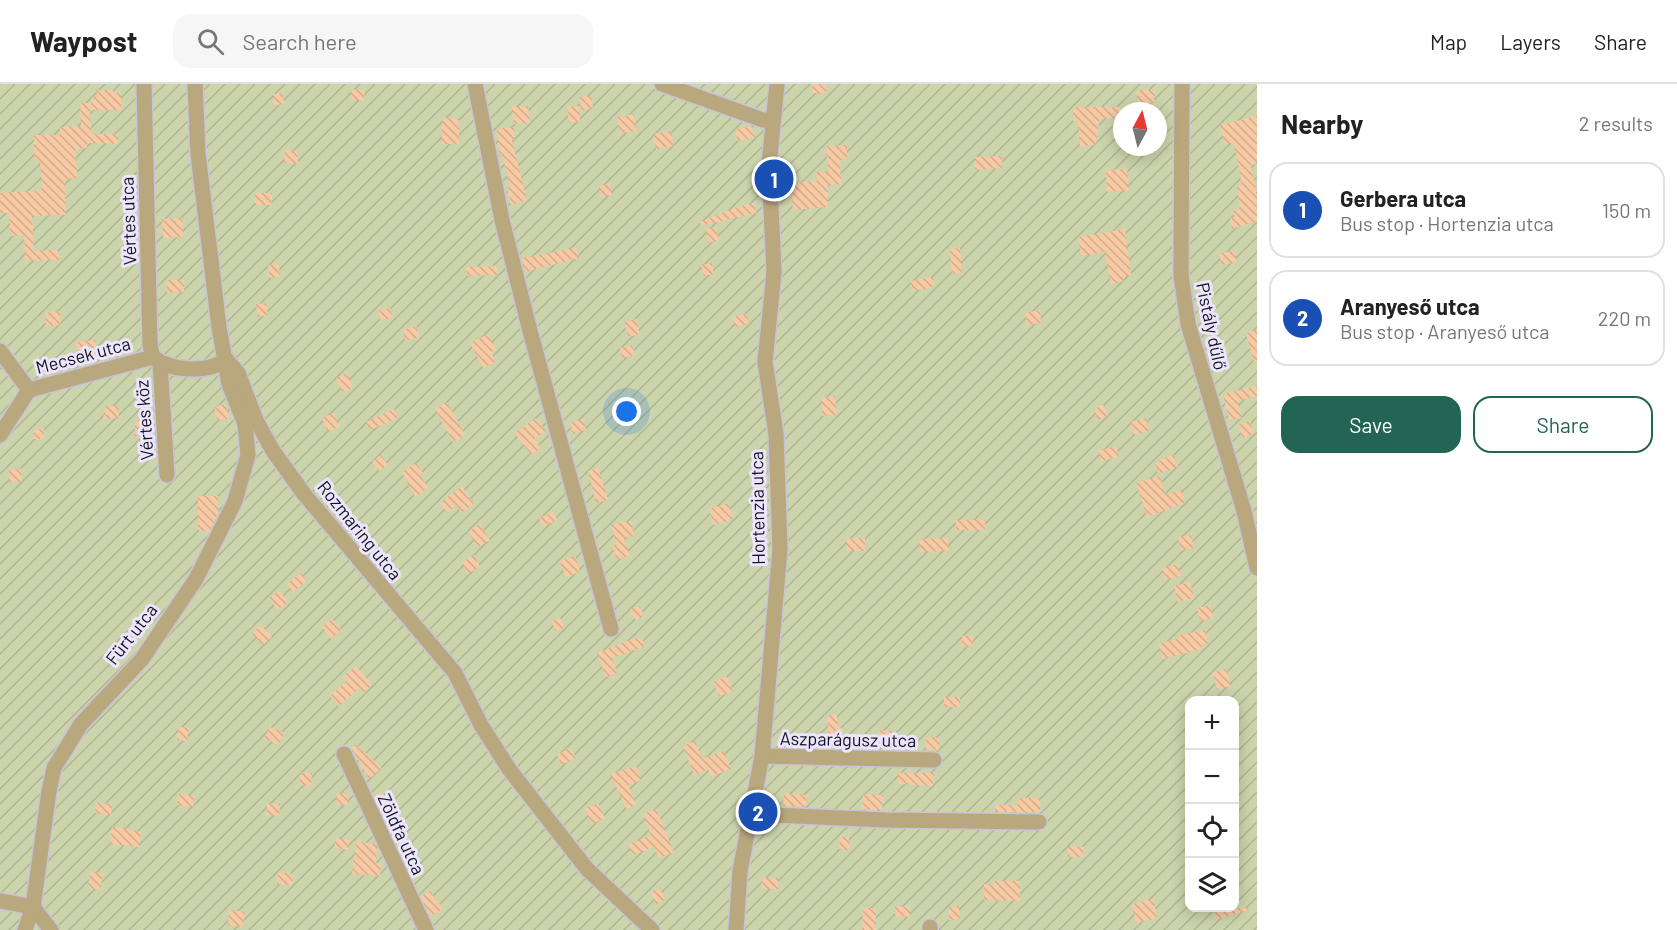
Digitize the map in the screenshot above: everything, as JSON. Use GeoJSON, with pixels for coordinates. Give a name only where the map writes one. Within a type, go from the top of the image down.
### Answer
{"type":"FeatureCollection","features":[{"type":"Feature","properties":{"kind":"street","name":"Vértes utca"},"geometry":{"type":"LineString","coordinates":[[144,84],[150,345],[157,360]]}},
{"type":"Feature","properties":{"kind":"street","name":"Rozmaring utca"},"geometry":{"type":"LineString","coordinates":[[195,84],[200,177],[219,327],[226,359],[238,373],[256,420],[273,451],[319,512],[455,673],[482,725],[509,769],[587,869],[652,930]]}},
{"type":"Feature","properties":{"kind":"street"},"geometry":{"type":"LineString","coordinates":[[475,84],[502,220],[611,629]]}},
{"type":"Feature","properties":{"kind":"street"},"geometry":{"type":"LineString","coordinates":[[662,84],[764,120],[773,120]]}},
{"type":"Feature","properties":{"kind":"street","name":"Hortenzia utca"},"geometry":{"type":"LineString","coordinates":[[736,930],[740,871],[762,756],[780,549],[776,434],[765,362],[774,272],[770,165],[777,84]]}},
{"type":"Feature","properties":{"kind":"street","name":"Pistály dűlő"},"geometry":{"type":"LineString","coordinates":[[1182,84],[1181,274],[1188,324],[1244,510],[1257,568]]}},
{"type":"Feature","properties":{"kind":"street","name":"Mecsek utca"},"geometry":{"type":"LineString","coordinates":[[0,351],[29,390],[157,360],[198,368],[220,365],[226,359]]}},
{"type":"Feature","properties":{"kind":"street","name":"Fürt utca"},"geometry":{"type":"LineString","coordinates":[[25,930],[33,907],[54,768],[81,724],[142,659],[196,579],[214,548],[243,481],[249,441],[245,424],[229,384],[226,359]]}},
{"type":"Feature","properties":{"kind":"street","name":"Vértes köz"},"geometry":{"type":"LineString","coordinates":[[157,360],[167,475]]}},
{"type":"Feature","properties":{"kind":"street"},"geometry":{"type":"LineString","coordinates":[[0,435],[29,390]]}},
{"type":"Feature","properties":{"kind":"street","name":"Zöldfa utca"},"geometry":{"type":"LineString","coordinates":[[344,754],[426,930]]}},
{"type":"Feature","properties":{"kind":"street","name":"Aszparágusz utca"},"geometry":{"type":"LineString","coordinates":[[762,756],[934,760]]}},
{"type":"Feature","properties":{"kind":"street"},"geometry":{"type":"LineString","coordinates":[[752,814],[885,820],[1039,822]]}},
{"type":"Feature","properties":{"kind":"street"},"geometry":{"type":"LineString","coordinates":[[0,901],[33,907],[51,930]]}},
{"type":"Feature","properties":{"kind":"green space"},"geometry":{"type":"Polygon","coordinates":[[[0,84],[1257,84],[1257,930],[0,930],[0,84]]]}},
{"type":"Feature","properties":{"kind":"building"},"geometry":{"type":"Polygon","coordinates":[[[813,84],[826,84],[826,94],[812,93],[813,84]]]}},
{"type":"Feature","properties":{"kind":"building"},"geometry":{"type":"Polygon","coordinates":[[[352,89],[365,91],[363,101],[350,99],[352,89]]]}},
{"type":"Feature","properties":{"kind":"building"},"geometry":{"type":"Polygon","coordinates":[[[96,90],[113,90],[113,93],[121,94],[121,110],[90,110],[91,134],[118,134],[118,144],[87,143],[87,148],[75,149],[78,178],[65,179],[66,215],[32,216],[34,251],[58,250],[59,260],[25,261],[24,235],[11,236],[9,213],[0,213],[0,193],[42,190],[40,161],[36,161],[34,154],[34,135],[60,135],[60,127],[81,126],[80,103],[90,103],[90,109],[92,97],[97,97],[96,90]]]}},
{"type":"Feature","properties":{"kind":"building"},"geometry":{"type":"Polygon","coordinates":[[[1137,90],[1155,90],[1154,102],[1137,102],[1137,90]]]}},
{"type":"Feature","properties":{"kind":"building"},"geometry":{"type":"Polygon","coordinates":[[[273,94],[283,94],[284,104],[273,105],[273,94]]]}},
{"type":"Feature","properties":{"kind":"building"},"geometry":{"type":"Polygon","coordinates":[[[591,96],[593,109],[581,110],[579,97],[591,96]]]}},
{"type":"Feature","properties":{"kind":"building"},"geometry":{"type":"Polygon","coordinates":[[[528,106],[530,123],[514,124],[512,107],[528,106]]]}},
{"type":"Feature","properties":{"kind":"building"},"geometry":{"type":"Polygon","coordinates":[[[579,106],[580,122],[569,123],[567,107],[579,106]]]}},
{"type":"Feature","properties":{"kind":"building"},"geometry":{"type":"Polygon","coordinates":[[[1073,107],[1113,107],[1113,118],[1099,120],[1096,145],[1080,146],[1078,121],[1073,121],[1073,107]]]}},
{"type":"Feature","properties":{"kind":"building"},"geometry":{"type":"Polygon","coordinates":[[[634,114],[637,131],[620,133],[617,117],[634,114]]]}},
{"type":"Feature","properties":{"kind":"building"},"geometry":{"type":"Polygon","coordinates":[[[1257,116],[1257,157],[1256,164],[1251,165],[1257,198],[1257,221],[1232,229],[1230,218],[1234,217],[1233,211],[1240,209],[1237,186],[1242,185],[1234,143],[1225,145],[1220,125],[1257,116]]]}},
{"type":"Feature","properties":{"kind":"building"},"geometry":{"type":"Polygon","coordinates":[[[445,118],[459,119],[459,144],[442,144],[442,120],[445,118]]]}},
{"type":"Feature","properties":{"kind":"building"},"geometry":{"type":"Polygon","coordinates":[[[751,126],[756,137],[738,141],[735,130],[751,126]]]}},
{"type":"Feature","properties":{"kind":"building"},"geometry":{"type":"Polygon","coordinates":[[[514,127],[515,140],[512,140],[527,201],[511,205],[507,188],[510,187],[502,154],[499,155],[497,129],[514,127]]]}},
{"type":"Feature","properties":{"kind":"building"},"geometry":{"type":"Polygon","coordinates":[[[671,131],[674,146],[656,149],[653,134],[671,131]]]}},
{"type":"Feature","properties":{"kind":"building"},"geometry":{"type":"Polygon","coordinates":[[[847,145],[847,159],[840,160],[841,184],[828,185],[828,207],[793,210],[791,183],[817,181],[816,172],[828,172],[826,146],[847,145]]]}},
{"type":"Feature","properties":{"kind":"building"},"geometry":{"type":"Polygon","coordinates":[[[285,150],[298,151],[298,164],[284,163],[285,150]]]}},
{"type":"Feature","properties":{"kind":"building"},"geometry":{"type":"Polygon","coordinates":[[[1002,156],[1002,168],[975,170],[975,157],[1002,156]]]}},
{"type":"Feature","properties":{"kind":"building"},"geometry":{"type":"Polygon","coordinates":[[[1127,169],[1129,191],[1107,192],[1106,170],[1127,169]]]}},
{"type":"Feature","properties":{"kind":"building"},"geometry":{"type":"Polygon","coordinates":[[[610,183],[612,195],[602,197],[599,186],[610,183]]]}},
{"type":"Feature","properties":{"kind":"building"},"geometry":{"type":"Polygon","coordinates":[[[255,193],[272,193],[272,205],[255,205],[255,193]]]}},
{"type":"Feature","properties":{"kind":"building"},"geometry":{"type":"Polygon","coordinates":[[[754,203],[756,213],[701,226],[700,222],[734,208],[754,203]]]}},
{"type":"Feature","properties":{"kind":"building"},"geometry":{"type":"Polygon","coordinates":[[[182,218],[183,237],[163,238],[162,219],[182,218]]]}},
{"type":"Feature","properties":{"kind":"building"},"geometry":{"type":"Polygon","coordinates":[[[716,227],[719,240],[708,243],[705,229],[716,227]]]}},
{"type":"Feature","properties":{"kind":"building"},"geometry":{"type":"Polygon","coordinates":[[[1125,229],[1131,275],[1123,277],[1124,281],[1111,284],[1105,252],[1081,256],[1078,237],[1125,229]]]}},
{"type":"Feature","properties":{"kind":"building"},"geometry":{"type":"Polygon","coordinates":[[[576,248],[579,258],[525,272],[522,258],[576,248]]]}},
{"type":"Feature","properties":{"kind":"building"},"geometry":{"type":"Polygon","coordinates":[[[960,248],[962,273],[952,274],[950,249],[960,248]]]}},
{"type":"Feature","properties":{"kind":"building"},"geometry":{"type":"Polygon","coordinates":[[[1234,250],[1237,262],[1222,265],[1219,254],[1234,250]]]}},
{"type":"Feature","properties":{"kind":"building"},"geometry":{"type":"Polygon","coordinates":[[[712,263],[714,274],[704,276],[701,265],[712,263]]]}},
{"type":"Feature","properties":{"kind":"building"},"geometry":{"type":"Polygon","coordinates":[[[279,264],[280,277],[270,278],[268,265],[279,264]]]}},
{"type":"Feature","properties":{"kind":"building"},"geometry":{"type":"Polygon","coordinates":[[[497,266],[498,275],[467,276],[466,267],[497,266]]]}},
{"type":"Feature","properties":{"kind":"building"},"geometry":{"type":"Polygon","coordinates":[[[933,277],[934,287],[913,291],[911,281],[933,277]]]}},
{"type":"Feature","properties":{"kind":"building"},"geometry":{"type":"Polygon","coordinates":[[[167,280],[184,280],[184,292],[167,293],[167,280]]]}},
{"type":"Feature","properties":{"kind":"building"},"geometry":{"type":"Polygon","coordinates":[[[266,303],[268,315],[258,317],[256,304],[266,303]]]}},
{"type":"Feature","properties":{"kind":"building"},"geometry":{"type":"Polygon","coordinates":[[[390,308],[393,318],[380,320],[378,311],[390,308]]]}},
{"type":"Feature","properties":{"kind":"building"},"geometry":{"type":"Polygon","coordinates":[[[1040,310],[1041,323],[1027,325],[1025,313],[1040,310]]]}},
{"type":"Feature","properties":{"kind":"building"},"geometry":{"type":"Polygon","coordinates":[[[60,311],[61,325],[46,326],[45,313],[60,311]]]}},
{"type":"Feature","properties":{"kind":"building"},"geometry":{"type":"Polygon","coordinates":[[[747,314],[749,324],[735,327],[733,317],[747,314]]]}},
{"type":"Feature","properties":{"kind":"building"},"geometry":{"type":"Polygon","coordinates":[[[636,319],[640,334],[628,337],[624,322],[636,319]]]}},
{"type":"Feature","properties":{"kind":"building"},"geometry":{"type":"Polygon","coordinates":[[[416,326],[419,337],[405,341],[403,330],[416,326]]]}},
{"type":"Feature","properties":{"kind":"building"},"geometry":{"type":"Polygon","coordinates":[[[1257,330],[1257,362],[1254,362],[1246,333],[1257,330]]]}},
{"type":"Feature","properties":{"kind":"building"},"geometry":{"type":"Polygon","coordinates":[[[489,334],[496,350],[491,352],[496,362],[483,368],[470,343],[489,334]]]}},
{"type":"Feature","properties":{"kind":"building"},"geometry":{"type":"Polygon","coordinates":[[[95,340],[98,356],[85,358],[84,354],[78,354],[76,342],[95,340]]]}},
{"type":"Feature","properties":{"kind":"building"},"geometry":{"type":"Polygon","coordinates":[[[632,345],[635,355],[622,358],[620,348],[632,345]]]}},
{"type":"Feature","properties":{"kind":"building"},"geometry":{"type":"Polygon","coordinates":[[[347,373],[353,388],[342,392],[336,378],[347,373]]]}},
{"type":"Feature","properties":{"kind":"building"},"geometry":{"type":"Polygon","coordinates":[[[1257,386],[1257,396],[1238,401],[1242,418],[1229,420],[1223,394],[1257,386]]]}},
{"type":"Feature","properties":{"kind":"building"},"geometry":{"type":"Polygon","coordinates":[[[835,396],[837,414],[823,416],[821,398],[835,396]]]}},
{"type":"Feature","properties":{"kind":"building"},"geometry":{"type":"Polygon","coordinates":[[[447,402],[465,435],[453,442],[435,409],[447,402]]]}},
{"type":"Feature","properties":{"kind":"building"},"geometry":{"type":"Polygon","coordinates":[[[225,404],[229,418],[218,421],[214,407],[225,404]]]}},
{"type":"Feature","properties":{"kind":"building"},"geometry":{"type":"Polygon","coordinates":[[[1104,404],[1108,416],[1097,420],[1095,409],[1104,404]]]}},
{"type":"Feature","properties":{"kind":"building"},"geometry":{"type":"Polygon","coordinates":[[[105,406],[118,406],[119,418],[103,419],[105,406]]]}},
{"type":"Feature","properties":{"kind":"building"},"geometry":{"type":"Polygon","coordinates":[[[394,409],[398,418],[370,430],[366,422],[394,409]]]}},
{"type":"Feature","properties":{"kind":"building"},"geometry":{"type":"Polygon","coordinates":[[[334,413],[340,426],[328,432],[322,418],[334,413]]]}},
{"type":"Feature","properties":{"kind":"building"},"geometry":{"type":"Polygon","coordinates":[[[536,418],[546,431],[534,439],[541,448],[531,455],[515,433],[536,418]]]}},
{"type":"Feature","properties":{"kind":"building"},"geometry":{"type":"Polygon","coordinates":[[[1146,418],[1149,431],[1133,435],[1130,422],[1146,418]]]}},
{"type":"Feature","properties":{"kind":"building"},"geometry":{"type":"Polygon","coordinates":[[[147,419],[148,437],[134,436],[136,420],[147,419]]]}},
{"type":"Feature","properties":{"kind":"building"},"geometry":{"type":"Polygon","coordinates":[[[583,419],[586,430],[573,434],[570,423],[583,419]]]}},
{"type":"Feature","properties":{"kind":"building"},"geometry":{"type":"Polygon","coordinates":[[[1250,421],[1254,434],[1242,438],[1238,424],[1250,421]]]}},
{"type":"Feature","properties":{"kind":"building"},"geometry":{"type":"Polygon","coordinates":[[[44,429],[44,439],[34,439],[34,430],[44,429]]]}},
{"type":"Feature","properties":{"kind":"building"},"geometry":{"type":"Polygon","coordinates":[[[1116,446],[1119,457],[1101,461],[1098,451],[1116,446]]]}},
{"type":"Feature","properties":{"kind":"building"},"geometry":{"type":"Polygon","coordinates":[[[381,455],[388,465],[379,471],[372,461],[381,455]]]}},
{"type":"Feature","properties":{"kind":"building"},"geometry":{"type":"Polygon","coordinates":[[[1174,455],[1178,467],[1158,474],[1155,464],[1159,462],[1158,460],[1174,455]]]}},
{"type":"Feature","properties":{"kind":"building"},"geometry":{"type":"Polygon","coordinates":[[[416,463],[423,473],[420,475],[428,488],[415,497],[402,472],[416,463]]]}},
{"type":"Feature","properties":{"kind":"building"},"geometry":{"type":"Polygon","coordinates":[[[598,468],[608,500],[596,503],[588,471],[598,468]]]}},
{"type":"Feature","properties":{"kind":"building"},"geometry":{"type":"Polygon","coordinates":[[[21,469],[22,482],[10,482],[9,470],[21,469]]]}},
{"type":"Feature","properties":{"kind":"building"},"geometry":{"type":"Polygon","coordinates":[[[1160,476],[1165,494],[1182,490],[1185,503],[1147,517],[1136,483],[1160,476]]]}},
{"type":"Feature","properties":{"kind":"building"},"geometry":{"type":"Polygon","coordinates":[[[462,486],[474,504],[461,513],[457,505],[447,513],[440,503],[462,486]]]}},
{"type":"Feature","properties":{"kind":"building"},"geometry":{"type":"Polygon","coordinates":[[[198,496],[218,496],[218,513],[209,532],[198,530],[198,496]]]}},
{"type":"Feature","properties":{"kind":"building"},"geometry":{"type":"Polygon","coordinates":[[[767,496],[769,513],[757,515],[754,498],[767,496]]]}},
{"type":"Feature","properties":{"kind":"building"},"geometry":{"type":"Polygon","coordinates":[[[728,503],[733,519],[714,525],[709,509],[728,503]]]}},
{"type":"Feature","properties":{"kind":"building"},"geometry":{"type":"Polygon","coordinates":[[[553,512],[557,520],[543,527],[539,518],[553,512]]]}},
{"type":"Feature","properties":{"kind":"building"},"geometry":{"type":"Polygon","coordinates":[[[956,520],[985,520],[985,530],[956,530],[956,520]]]}},
{"type":"Feature","properties":{"kind":"building"},"geometry":{"type":"Polygon","coordinates":[[[631,521],[635,536],[624,538],[630,555],[617,560],[612,546],[617,545],[611,524],[631,521]]]}},
{"type":"Feature","properties":{"kind":"building"},"geometry":{"type":"Polygon","coordinates":[[[480,524],[490,540],[478,547],[468,532],[480,524]]]}},
{"type":"Feature","properties":{"kind":"building"},"geometry":{"type":"Polygon","coordinates":[[[1191,535],[1194,548],[1181,550],[1178,537],[1191,535]]]}},
{"type":"Feature","properties":{"kind":"building"},"geometry":{"type":"Polygon","coordinates":[[[846,538],[865,538],[865,551],[847,551],[846,538]]]}},
{"type":"Feature","properties":{"kind":"building"},"geometry":{"type":"Polygon","coordinates":[[[948,538],[949,551],[920,552],[919,539],[948,538]]]}},
{"type":"Feature","properties":{"kind":"building"},"geometry":{"type":"Polygon","coordinates":[[[474,555],[480,567],[468,574],[462,562],[474,555]]]}},
{"type":"Feature","properties":{"kind":"building"},"geometry":{"type":"Polygon","coordinates":[[[575,556],[580,572],[566,577],[560,561],[575,556]]]}},
{"type":"Feature","properties":{"kind":"building"},"geometry":{"type":"Polygon","coordinates":[[[1178,564],[1181,576],[1165,580],[1162,568],[1178,564]]]}},
{"type":"Feature","properties":{"kind":"building"},"geometry":{"type":"Polygon","coordinates":[[[301,573],[307,581],[293,592],[287,584],[301,573]]]}},
{"type":"Feature","properties":{"kind":"building"},"geometry":{"type":"Polygon","coordinates":[[[1190,582],[1194,598],[1178,602],[1174,586],[1190,582]]]}},
{"type":"Feature","properties":{"kind":"building"},"geometry":{"type":"Polygon","coordinates":[[[280,591],[288,602],[278,610],[269,598],[280,591]]]}},
{"type":"Feature","properties":{"kind":"building"},"geometry":{"type":"Polygon","coordinates":[[[1210,605],[1213,618],[1200,621],[1197,608],[1210,605]]]}},
{"type":"Feature","properties":{"kind":"building"},"geometry":{"type":"Polygon","coordinates":[[[640,606],[644,617],[634,620],[630,609],[640,606]]]}},
{"type":"Feature","properties":{"kind":"building"},"geometry":{"type":"Polygon","coordinates":[[[561,618],[564,628],[555,631],[552,621],[561,618]]]}},
{"type":"Feature","properties":{"kind":"building"},"geometry":{"type":"Polygon","coordinates":[[[332,619],[341,630],[331,639],[322,627],[332,619]]]}},
{"type":"Feature","properties":{"kind":"building"},"geometry":{"type":"Polygon","coordinates":[[[261,625],[272,637],[263,645],[252,634],[261,625]]]}},
{"type":"Feature","properties":{"kind":"building"},"geometry":{"type":"Polygon","coordinates":[[[1206,630],[1208,644],[1201,645],[1202,649],[1163,659],[1159,644],[1179,638],[1178,635],[1206,630]]]}},
{"type":"Feature","properties":{"kind":"building"},"geometry":{"type":"Polygon","coordinates":[[[962,636],[973,636],[973,646],[962,646],[962,636]]]}},
{"type":"Feature","properties":{"kind":"building"},"geometry":{"type":"Polygon","coordinates":[[[635,638],[642,638],[645,646],[612,658],[617,673],[606,677],[597,653],[635,638]]]}},
{"type":"Feature","properties":{"kind":"building"},"geometry":{"type":"Polygon","coordinates":[[[356,666],[372,685],[363,692],[360,688],[339,706],[330,696],[347,681],[343,677],[356,666]]]}},
{"type":"Feature","properties":{"kind":"building"},"geometry":{"type":"Polygon","coordinates":[[[1227,669],[1231,686],[1217,690],[1213,672],[1227,669]]]}},
{"type":"Feature","properties":{"kind":"building"},"geometry":{"type":"Polygon","coordinates":[[[727,676],[733,691],[719,696],[713,682],[727,676]]]}},
{"type":"Feature","properties":{"kind":"building"},"geometry":{"type":"Polygon","coordinates":[[[944,697],[960,697],[960,707],[944,707],[944,697]]]}},
{"type":"Feature","properties":{"kind":"building"},"geometry":{"type":"Polygon","coordinates":[[[828,715],[837,715],[838,727],[842,727],[842,738],[828,739],[828,715]]]}},
{"type":"Feature","properties":{"kind":"building"},"geometry":{"type":"Polygon","coordinates":[[[179,727],[189,728],[187,741],[177,740],[179,727]]]}},
{"type":"Feature","properties":{"kind":"building"},"geometry":{"type":"Polygon","coordinates":[[[270,727],[284,733],[279,745],[264,738],[270,727]]]}},
{"type":"Feature","properties":{"kind":"building"},"geometry":{"type":"Polygon","coordinates":[[[879,730],[892,731],[891,744],[878,743],[879,730]]]}},
{"type":"Feature","properties":{"kind":"building"},"geometry":{"type":"Polygon","coordinates":[[[926,737],[939,738],[939,750],[926,749],[926,737]]]}},
{"type":"Feature","properties":{"kind":"building"},"geometry":{"type":"Polygon","coordinates":[[[695,741],[702,759],[724,751],[731,769],[711,777],[708,769],[694,775],[683,746],[695,741]]]}},
{"type":"Feature","properties":{"kind":"building"},"geometry":{"type":"Polygon","coordinates":[[[356,744],[382,768],[369,779],[352,748],[356,744]]]}},
{"type":"Feature","properties":{"kind":"building"},"geometry":{"type":"Polygon","coordinates":[[[571,748],[576,758],[561,765],[557,754],[571,748]]]}},
{"type":"Feature","properties":{"kind":"building"},"geometry":{"type":"Polygon","coordinates":[[[636,766],[641,780],[628,785],[636,805],[627,809],[610,774],[636,766]]]}},
{"type":"Feature","properties":{"kind":"building"},"geometry":{"type":"Polygon","coordinates":[[[301,772],[312,773],[311,786],[299,785],[301,772]]]}},
{"type":"Feature","properties":{"kind":"building"},"geometry":{"type":"Polygon","coordinates":[[[898,773],[934,773],[933,786],[898,784],[898,773]]]}},
{"type":"Feature","properties":{"kind":"building"},"geometry":{"type":"Polygon","coordinates":[[[381,792],[394,808],[385,815],[375,797],[381,792]]]}},
{"type":"Feature","properties":{"kind":"building"},"geometry":{"type":"Polygon","coordinates":[[[337,793],[349,795],[348,805],[336,804],[337,793]]]}},
{"type":"Feature","properties":{"kind":"building"},"geometry":{"type":"Polygon","coordinates":[[[784,793],[807,795],[806,807],[783,806],[784,793]]]}},
{"type":"Feature","properties":{"kind":"building"},"geometry":{"type":"Polygon","coordinates":[[[179,794],[195,796],[193,807],[177,805],[179,794]]]}},
{"type":"Feature","properties":{"kind":"building"},"geometry":{"type":"Polygon","coordinates":[[[863,794],[883,795],[882,810],[862,809],[863,794]]]}},
{"type":"Feature","properties":{"kind":"building"},"geometry":{"type":"Polygon","coordinates":[[[1018,798],[1040,798],[1040,812],[995,812],[995,805],[1018,805],[1018,798]]]}},
{"type":"Feature","properties":{"kind":"building"},"geometry":{"type":"Polygon","coordinates":[[[96,803],[112,804],[111,815],[95,813],[96,803]]]}},
{"type":"Feature","properties":{"kind":"building"},"geometry":{"type":"Polygon","coordinates":[[[267,803],[280,804],[279,816],[266,815],[267,803]]]}},
{"type":"Feature","properties":{"kind":"building"},"geometry":{"type":"Polygon","coordinates":[[[598,803],[605,818],[592,824],[585,809],[598,803]]]}},
{"type":"Feature","properties":{"kind":"building"},"geometry":{"type":"Polygon","coordinates":[[[656,809],[674,852],[659,858],[654,847],[633,855],[628,845],[651,835],[643,814],[656,809]]]}},
{"type":"Feature","properties":{"kind":"building"},"geometry":{"type":"Polygon","coordinates":[[[396,816],[406,830],[394,839],[387,823],[396,816]]]}},
{"type":"Feature","properties":{"kind":"building"},"geometry":{"type":"Polygon","coordinates":[[[112,826],[141,832],[139,847],[110,844],[112,826]]]}},
{"type":"Feature","properties":{"kind":"building"},"geometry":{"type":"Polygon","coordinates":[[[840,837],[849,837],[849,850],[839,849],[840,837]]]}},
{"type":"Feature","properties":{"kind":"building"},"geometry":{"type":"Polygon","coordinates":[[[336,838],[350,840],[348,850],[334,848],[336,838]]]}},
{"type":"Feature","properties":{"kind":"building"},"geometry":{"type":"Polygon","coordinates":[[[356,841],[375,844],[376,863],[381,864],[380,876],[352,874],[356,841]]]}},
{"type":"Feature","properties":{"kind":"building"},"geometry":{"type":"Polygon","coordinates":[[[1068,846],[1084,847],[1083,857],[1068,857],[1068,846]]]}},
{"type":"Feature","properties":{"kind":"building"},"geometry":{"type":"Polygon","coordinates":[[[91,871],[103,874],[100,890],[88,887],[91,871]]]}},
{"type":"Feature","properties":{"kind":"building"},"geometry":{"type":"Polygon","coordinates":[[[278,872],[293,874],[292,885],[277,884],[278,872]]]}},
{"type":"Feature","properties":{"kind":"building"},"geometry":{"type":"Polygon","coordinates":[[[761,878],[778,878],[779,889],[761,889],[761,878]]]}},
{"type":"Feature","properties":{"kind":"building"},"geometry":{"type":"Polygon","coordinates":[[[993,881],[1020,881],[1020,901],[984,900],[984,884],[993,884],[993,881]]]}},
{"type":"Feature","properties":{"kind":"building"},"geometry":{"type":"Polygon","coordinates":[[[660,888],[665,900],[656,904],[651,892],[660,888]]]}},
{"type":"Feature","properties":{"kind":"building"},"geometry":{"type":"Polygon","coordinates":[[[430,891],[443,909],[430,916],[421,896],[430,891]]]}},
{"type":"Feature","properties":{"kind":"building"},"geometry":{"type":"Polygon","coordinates":[[[1153,899],[1157,918],[1136,923],[1132,904],[1153,899]]]}},
{"type":"Feature","properties":{"kind":"building"},"geometry":{"type":"Polygon","coordinates":[[[895,906],[910,907],[910,917],[895,916],[895,906]]]}},
{"type":"Feature","properties":{"kind":"building"},"geometry":{"type":"Polygon","coordinates":[[[959,906],[960,919],[949,920],[949,907],[959,906]]]}},
{"type":"Feature","properties":{"kind":"building"},"geometry":{"type":"Polygon","coordinates":[[[863,908],[876,908],[876,930],[862,930],[863,908]]]}},
{"type":"Feature","properties":{"kind":"building"},"geometry":{"type":"Polygon","coordinates":[[[1239,908],[1248,908],[1248,910],[1216,920],[1214,912],[1239,912],[1239,908]]]}},
{"type":"Feature","properties":{"kind":"building"},"geometry":{"type":"Polygon","coordinates":[[[229,910],[245,912],[243,927],[228,925],[229,910]]]}},
{"type":"Feature","properties":{"kind":"place","name":"Gerbera utca"},"geometry":{"type":"Point","coordinates":[774,179]}},
{"type":"Feature","properties":{"kind":"place","name":"Aranyeső utca"},"geometry":{"type":"Point","coordinates":[758,812]}}]}
